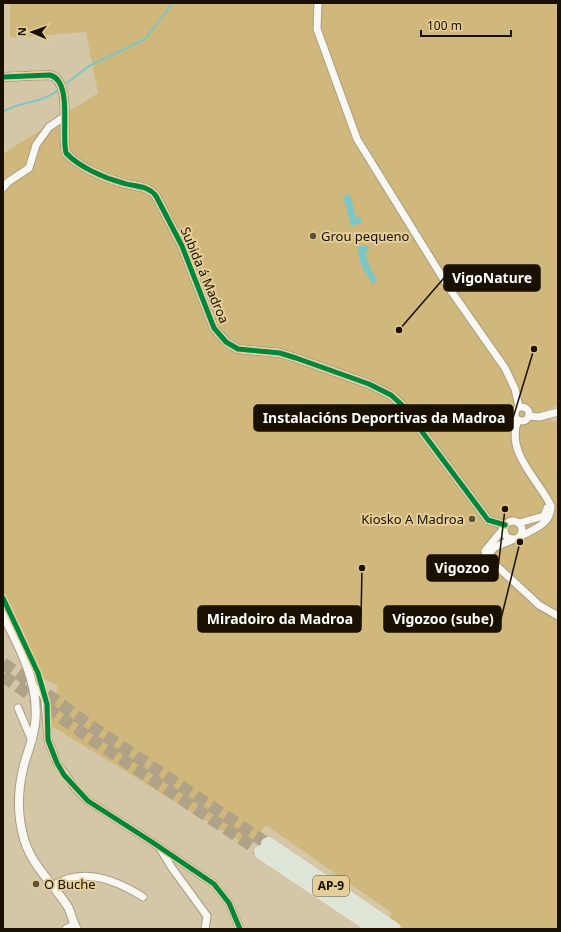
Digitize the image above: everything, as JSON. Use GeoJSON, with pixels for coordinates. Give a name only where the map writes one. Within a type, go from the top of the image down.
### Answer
{"type":"FeatureCollection","features":[{"type":"Feature","properties":{"kind":"highway","name":"AP-9"},"geometry":{"type":"LineString","coordinates":[[376,929],[264,848],[394,929]]}},
{"type":"Feature","properties":{"kind":"street"},"geometry":{"type":"LineString","coordinates":[[318,3],[317,29],[357,140],[449,288],[505,368],[515,389],[519,407]]}},
{"type":"Feature","properties":{"kind":"street","name":"Subida á Madroa"},"geometry":{"type":"LineString","coordinates":[[3,77],[50,75],[56,77],[61,83],[64,117],[64,147],[70,156],[98,173],[123,184],[151,190],[156,196],[182,246],[214,328],[226,342],[238,349],[280,353],[296,358],[369,384],[391,395],[406,411],[488,520],[504,527]]}},
{"type":"Feature","properties":{"kind":"street"},"geometry":{"type":"LineString","coordinates":[[3,188],[8,182],[29,168],[36,145],[49,127],[64,117]]}},
{"type":"Feature","properties":{"kind":"street"},"geometry":{"type":"LineString","coordinates":[[519,407],[527,408],[529,416]]}},
{"type":"Feature","properties":{"kind":"street"},"geometry":{"type":"LineString","coordinates":[[518,420],[514,413],[519,407]]}},
{"type":"Feature","properties":{"kind":"street"},"geometry":{"type":"LineString","coordinates":[[518,420],[523,421],[529,416],[539,417],[558,412]]}},
{"type":"Feature","properties":{"kind":"street"},"geometry":{"type":"LineString","coordinates":[[491,562],[490,552],[495,547],[542,525],[551,511],[548,500],[521,459],[517,448],[514,427],[518,420]]}},
{"type":"Feature","properties":{"kind":"street"},"geometry":{"type":"LineString","coordinates":[[548,500],[544,516],[520,523],[510,521],[485,551],[486,556],[491,562],[539,605],[558,616]]}},
{"type":"Feature","properties":{"kind":"street"},"geometry":{"type":"LineString","coordinates":[[520,523],[523,529],[520,536]]}},
{"type":"Feature","properties":{"kind":"street"},"geometry":{"type":"LineString","coordinates":[[504,527],[505,535],[512,540]]}},
{"type":"Feature","properties":{"kind":"street"},"geometry":{"type":"LineString","coordinates":[[3,615],[22,651],[33,686],[36,712],[32,741],[20,781],[18,801],[21,826],[28,851],[68,907],[76,927],[66,929]]}},
{"type":"Feature","properties":{"kind":"street"},"geometry":{"type":"LineString","coordinates":[[33,686],[43,695],[45,700],[48,740],[57,763],[71,784],[88,801],[214,884],[229,903],[240,929]]}},
{"type":"Feature","properties":{"kind":"street"},"geometry":{"type":"LineString","coordinates":[[18,708],[32,741]]}},
{"type":"Feature","properties":{"kind":"street"},"geometry":{"type":"LineString","coordinates":[[160,848],[172,868],[207,916],[206,929]]}},
{"type":"Feature","properties":{"kind":"street"},"geometry":{"type":"LineString","coordinates":[[52,886],[64,881],[91,875],[116,882],[143,897]]}},
{"type":"Feature","properties":{"kind":"shaded area"},"geometry":{"type":"Polygon","coordinates":[[[10,3],[558,3],[558,405],[547,410],[552,422],[558,420],[558,929],[382,929],[392,913],[266,825],[249,847],[50,725],[58,686],[39,676],[3,600],[3,154],[98,93],[86,32],[10,38],[10,3]]]}},
{"type":"Feature","properties":{"kind":"water"},"geometry":{"type":"Polygon","coordinates":[[[350,194],[356,218],[361,217],[362,223],[351,226],[343,196],[350,194]]]}},
{"type":"Feature","properties":{"kind":"water"},"geometry":{"type":"Polygon","coordinates":[[[367,245],[369,251],[365,253],[369,265],[377,280],[373,285],[361,265],[357,247],[367,245]]]}},
{"type":"Feature","properties":{"kind":"waterway"},"geometry":{"type":"LineString","coordinates":[[67,83],[89,66],[145,39],[173,3]]}},
{"type":"Feature","properties":{"kind":"waterway"},"geometry":{"type":"LineString","coordinates":[[3,112],[9,108],[44,98],[57,91]]}},
{"type":"Feature","properties":{"kind":"tunnel"},"geometry":{"type":"LineString","coordinates":[[3,663],[88,724],[268,844]]}},
{"type":"Feature","properties":{"kind":"tunnel"},"geometry":{"type":"LineString","coordinates":[[3,676],[87,736],[261,852]]}},
{"type":"Feature","properties":{"kind":"cycle path"},"geometry":{"type":"LineString","coordinates":[[3,77],[50,75],[57,79],[62,87],[64,97],[66,153],[78,163],[100,175],[116,181],[145,188],[153,192],[182,246],[214,328],[226,342],[238,349],[280,353],[296,358],[369,384],[391,395],[402,405],[488,520],[505,525]]}},
{"type":"Feature","properties":{"kind":"cycle path"},"geometry":{"type":"LineString","coordinates":[[3,598],[38,673],[47,704],[48,740],[57,763],[64,775],[88,801],[214,884],[229,903],[240,929]]}},
{"type":"Feature","properties":{"kind":"place","name":"Grou pequeno"},"geometry":{"type":"Point","coordinates":[313,236]}},
{"type":"Feature","properties":{"kind":"place","name":"VigoNature"},"geometry":{"type":"Point","coordinates":[399,330]}},
{"type":"Feature","properties":{"kind":"place","name":"Instalacións Deportivas da Madroa"},"geometry":{"type":"Point","coordinates":[534,349]}},
{"type":"Feature","properties":{"kind":"place","name":"Vigozoo"},"geometry":{"type":"Point","coordinates":[505,509]}},
{"type":"Feature","properties":{"kind":"place","name":"Kiosko A Madroa"},"geometry":{"type":"Point","coordinates":[472,519]}},
{"type":"Feature","properties":{"kind":"place","name":"Vigozoo (sube)"},"geometry":{"type":"Point","coordinates":[520,542]}},
{"type":"Feature","properties":{"kind":"place","name":"Miradoiro da Madroa"},"geometry":{"type":"Point","coordinates":[362,568]}},
{"type":"Feature","properties":{"kind":"place","name":"O Buche"},"geometry":{"type":"Point","coordinates":[36,884]}}]}
